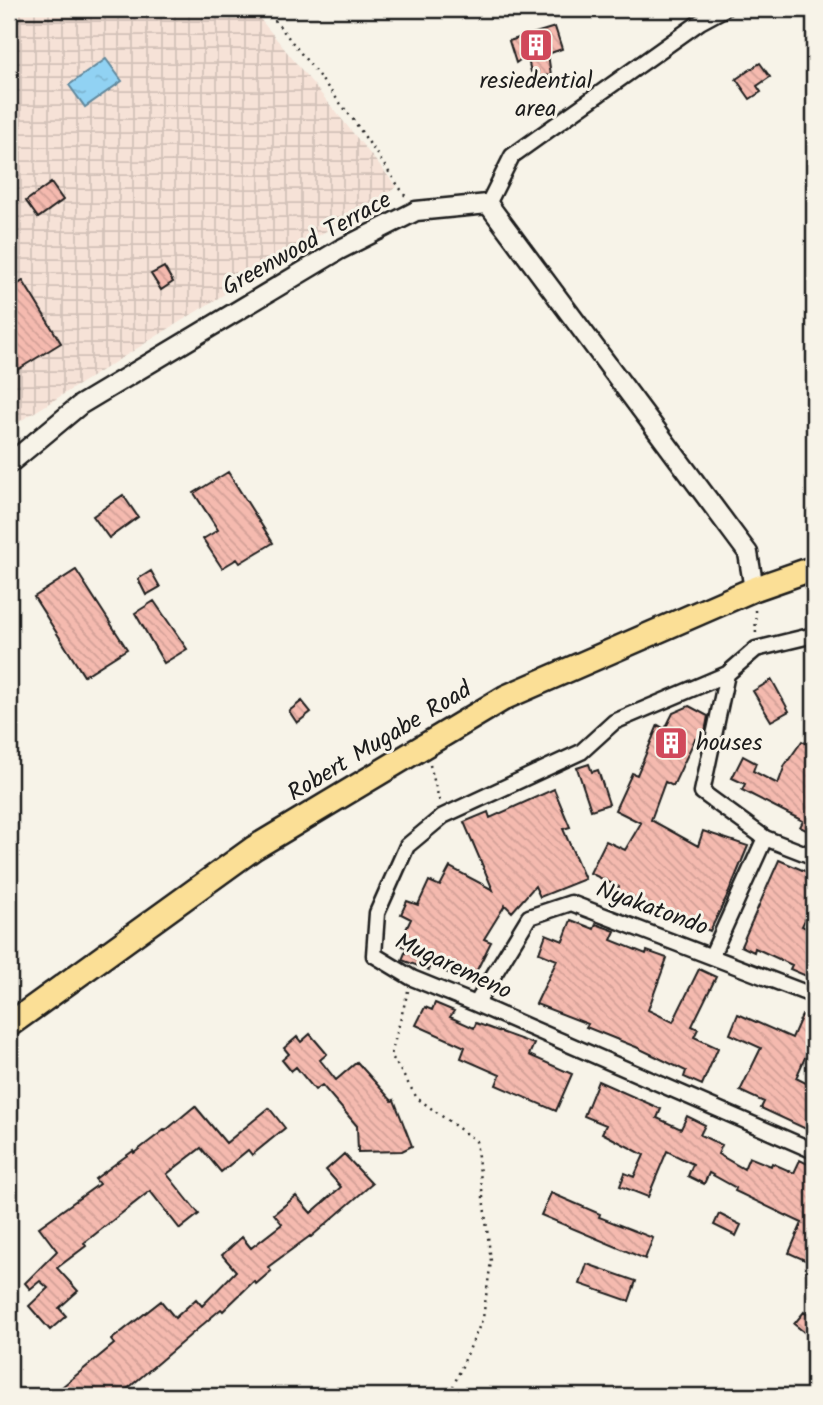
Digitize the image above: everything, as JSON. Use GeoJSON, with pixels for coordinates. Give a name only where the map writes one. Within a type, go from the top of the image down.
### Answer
{"type":"FeatureCollection","features":[{"type":"Feature","properties":{"kind":"main road","name":"Robert Mugabe Road"},"geometry":{"type":"LineString","coordinates":[[9,1025],[254,848],[506,697],[754,589],[814,568]]}},
{"type":"Feature","properties":{"kind":"street"},"geometry":{"type":"LineString","coordinates":[[723,9],[700,22],[512,156],[488,204],[748,554],[754,589]]}},
{"type":"Feature","properties":{"kind":"street","name":"Greenwood Terrace"},"geometry":{"type":"LineString","coordinates":[[9,464],[80,405],[339,250],[416,211],[488,204]]}},
{"type":"Feature","properties":{"kind":"street","name":"Mugaremeno"},"geometry":{"type":"LineString","coordinates":[[814,635],[756,649],[727,674],[614,722],[580,752],[443,816],[407,846],[377,913],[374,955],[412,978],[814,1151]]}},
{"type":"Feature","properties":{"kind":"street"},"geometry":{"type":"LineString","coordinates":[[727,674],[702,792],[765,838],[814,857]]}},
{"type":"Feature","properties":{"kind":"street"},"geometry":{"type":"LineString","coordinates":[[712,955],[765,838]]}},
{"type":"Feature","properties":{"kind":"street","name":"Nyakatondo"},"geometry":{"type":"LineString","coordinates":[[476,1004],[529,917],[571,903],[814,996]]}},
{"type":"Feature","properties":{"kind":"path"},"geometry":{"type":"LineString","coordinates":[[266,9],[352,118],[416,211]]}},
{"type":"Feature","properties":{"kind":"path"},"geometry":{"type":"LineString","coordinates":[[754,589],[756,649]]}},
{"type":"Feature","properties":{"kind":"path"},"geometry":{"type":"LineString","coordinates":[[425,745],[443,816]]}},
{"type":"Feature","properties":{"kind":"path"},"geometry":{"type":"LineString","coordinates":[[412,978],[391,1055],[417,1098],[477,1141],[491,1261],[483,1318],[449,1396]]}},
{"type":"Feature","properties":{"kind":"shaded area"},"geometry":{"type":"Polygon","coordinates":[[[9,9],[252,9],[397,187],[9,428],[9,9]]]}},
{"type":"Feature","properties":{"kind":"water"},"geometry":{"type":"Polygon","coordinates":[[[106,59],[122,81],[85,107],[69,85],[106,59]]]}},
{"type":"Feature","properties":{"kind":"building","name":"resiedential area"},"geometry":{"type":"Polygon","coordinates":[[[555,27],[562,49],[548,54],[551,75],[539,77],[538,71],[531,72],[527,55],[516,63],[509,41],[555,27]]]}},
{"type":"Feature","properties":{"kind":"building"},"geometry":{"type":"Polygon","coordinates":[[[760,63],[770,77],[757,86],[761,92],[750,99],[736,79],[760,63]]]}},
{"type":"Feature","properties":{"kind":"building"},"geometry":{"type":"Polygon","coordinates":[[[51,183],[63,200],[38,218],[26,201],[51,183]]]}},
{"type":"Feature","properties":{"kind":"building"},"geometry":{"type":"Polygon","coordinates":[[[164,267],[173,282],[161,290],[151,274],[164,267]]]}},
{"type":"Feature","properties":{"kind":"building"},"geometry":{"type":"Polygon","coordinates":[[[23,281],[61,343],[9,375],[9,290],[23,281]]]}},
{"type":"Feature","properties":{"kind":"building"},"geometry":{"type":"Polygon","coordinates":[[[228,472],[273,543],[240,563],[237,559],[222,568],[203,539],[218,530],[194,493],[228,472]]]}},
{"type":"Feature","properties":{"kind":"building"},"geometry":{"type":"Polygon","coordinates":[[[123,495],[138,517],[109,538],[93,516],[123,495]]]}},
{"type":"Feature","properties":{"kind":"building"},"geometry":{"type":"Polygon","coordinates":[[[76,570],[127,649],[84,676],[34,597],[76,570]]]}},
{"type":"Feature","properties":{"kind":"building"},"geometry":{"type":"Polygon","coordinates":[[[151,571],[160,587],[146,595],[138,579],[151,571]]]}},
{"type":"Feature","properties":{"kind":"building"},"geometry":{"type":"Polygon","coordinates":[[[154,601],[187,649],[164,663],[135,613],[154,601]]]}},
{"type":"Feature","properties":{"kind":"building"},"geometry":{"type":"Polygon","coordinates":[[[772,680],[789,711],[771,721],[753,691],[772,680]]]}},
{"type":"Feature","properties":{"kind":"building"},"geometry":{"type":"Polygon","coordinates":[[[302,701],[311,712],[297,723],[289,711],[302,701]]]}},
{"type":"Feature","properties":{"kind":"building"},"geometry":{"type":"Polygon","coordinates":[[[689,706],[708,716],[705,732],[700,742],[695,739],[673,786],[665,782],[651,820],[698,846],[703,831],[748,846],[710,931],[617,891],[619,887],[590,873],[606,841],[625,850],[641,823],[615,810],[632,773],[637,775],[658,725],[665,729],[673,713],[689,706]]]}},
{"type":"Feature","properties":{"kind":"building"},"geometry":{"type":"Polygon","coordinates":[[[802,741],[814,748],[814,834],[800,827],[803,821],[742,790],[745,784],[732,778],[743,756],[756,763],[753,771],[778,784],[785,765],[802,741]]]}},
{"type":"Feature","properties":{"kind":"building"},"geometry":{"type":"Polygon","coordinates":[[[589,764],[592,772],[598,770],[609,804],[591,810],[577,768],[589,764]]]}},
{"type":"Feature","properties":{"kind":"building"},"geometry":{"type":"Polygon","coordinates":[[[554,789],[570,827],[563,829],[585,879],[540,897],[535,886],[512,912],[505,905],[484,939],[491,942],[471,982],[431,966],[429,970],[402,960],[407,948],[399,944],[411,919],[401,914],[407,901],[418,905],[429,881],[440,886],[450,867],[493,890],[464,822],[488,812],[490,818],[554,789]]]}},
{"type":"Feature","properties":{"kind":"building"},"geometry":{"type":"Polygon","coordinates":[[[779,860],[814,875],[814,901],[802,926],[814,932],[814,972],[811,978],[790,969],[792,965],[755,948],[754,952],[741,946],[779,860]]]}},
{"type":"Feature","properties":{"kind":"building"},"geometry":{"type":"Polygon","coordinates":[[[571,920],[594,929],[596,924],[615,931],[611,940],[646,954],[647,951],[667,958],[648,1010],[673,1022],[699,969],[716,977],[692,1026],[698,1029],[694,1037],[718,1048],[702,1085],[684,1077],[686,1071],[586,1027],[588,1024],[536,1004],[557,960],[539,953],[546,934],[563,941],[571,920]]]}},
{"type":"Feature","properties":{"kind":"building"},"geometry":{"type":"Polygon","coordinates":[[[435,1003],[454,1011],[450,1017],[474,1028],[476,1023],[534,1044],[529,1055],[572,1074],[556,1111],[496,1085],[500,1075],[461,1058],[465,1047],[416,1025],[425,1007],[432,1010],[435,1003]]]}},
{"type":"Feature","properties":{"kind":"building"},"geometry":{"type":"Polygon","coordinates":[[[738,1014],[792,1038],[802,1015],[814,1021],[814,1037],[796,1078],[814,1087],[814,1111],[806,1129],[761,1108],[764,1102],[740,1091],[761,1048],[730,1034],[738,1014]]]}},
{"type":"Feature","properties":{"kind":"building"},"geometry":{"type":"Polygon","coordinates":[[[310,1034],[327,1054],[320,1060],[336,1080],[357,1062],[392,1101],[394,1100],[412,1146],[402,1151],[358,1152],[357,1126],[322,1085],[315,1090],[296,1067],[291,1071],[282,1060],[289,1054],[284,1048],[297,1037],[301,1042],[310,1034]]]}},
{"type":"Feature","properties":{"kind":"building"},"geometry":{"type":"Polygon","coordinates":[[[598,1081],[661,1109],[657,1118],[681,1129],[687,1116],[705,1125],[700,1135],[722,1145],[718,1154],[744,1169],[749,1157],[794,1173],[800,1160],[814,1167],[814,1264],[789,1253],[802,1223],[735,1191],[736,1188],[709,1173],[704,1184],[688,1176],[693,1164],[667,1151],[648,1197],[620,1186],[625,1173],[634,1177],[644,1155],[602,1133],[606,1125],[584,1116],[598,1081]]]}},
{"type":"Feature","properties":{"kind":"building"},"geometry":{"type":"Polygon","coordinates":[[[195,1106],[226,1143],[269,1108],[285,1128],[252,1155],[248,1150],[221,1172],[201,1148],[167,1174],[199,1214],[180,1229],[150,1191],[84,1243],[86,1246],[57,1268],[78,1291],[59,1308],[66,1316],[50,1330],[29,1306],[48,1288],[40,1281],[30,1289],[25,1283],[57,1251],[39,1227],[99,1184],[95,1179],[165,1131],[195,1106]]]}},
{"type":"Feature","properties":{"kind":"building"},"geometry":{"type":"Polygon","coordinates":[[[344,1154],[372,1184],[311,1237],[268,1267],[271,1271],[256,1284],[254,1281],[223,1311],[221,1309],[119,1396],[51,1396],[114,1344],[111,1340],[161,1301],[175,1318],[196,1299],[202,1306],[236,1271],[222,1255],[242,1237],[251,1248],[282,1224],[274,1214],[296,1196],[311,1213],[341,1187],[326,1170],[344,1154]]]}},
{"type":"Feature","properties":{"kind":"building"},"geometry":{"type":"Polygon","coordinates":[[[551,1193],[600,1214],[599,1217],[653,1238],[645,1259],[541,1215],[551,1193]]]}},
{"type":"Feature","properties":{"kind":"building"},"geometry":{"type":"Polygon","coordinates":[[[719,1214],[741,1225],[736,1236],[714,1225],[719,1214]]]}},
{"type":"Feature","properties":{"kind":"building"},"geometry":{"type":"Polygon","coordinates":[[[587,1264],[636,1281],[629,1301],[580,1284],[587,1264]]]}},
{"type":"Feature","properties":{"kind":"building"},"geometry":{"type":"Polygon","coordinates":[[[804,1312],[814,1320],[814,1340],[794,1324],[804,1312]]]}},
{"type":"Feature","properties":{"kind":"place","name":"resiedential area"},"geometry":{"type":"Point","coordinates":[536,45]}},
{"type":"Feature","properties":{"kind":"place","name":"houses"},"geometry":{"type":"Point","coordinates":[671,743]}}]}
